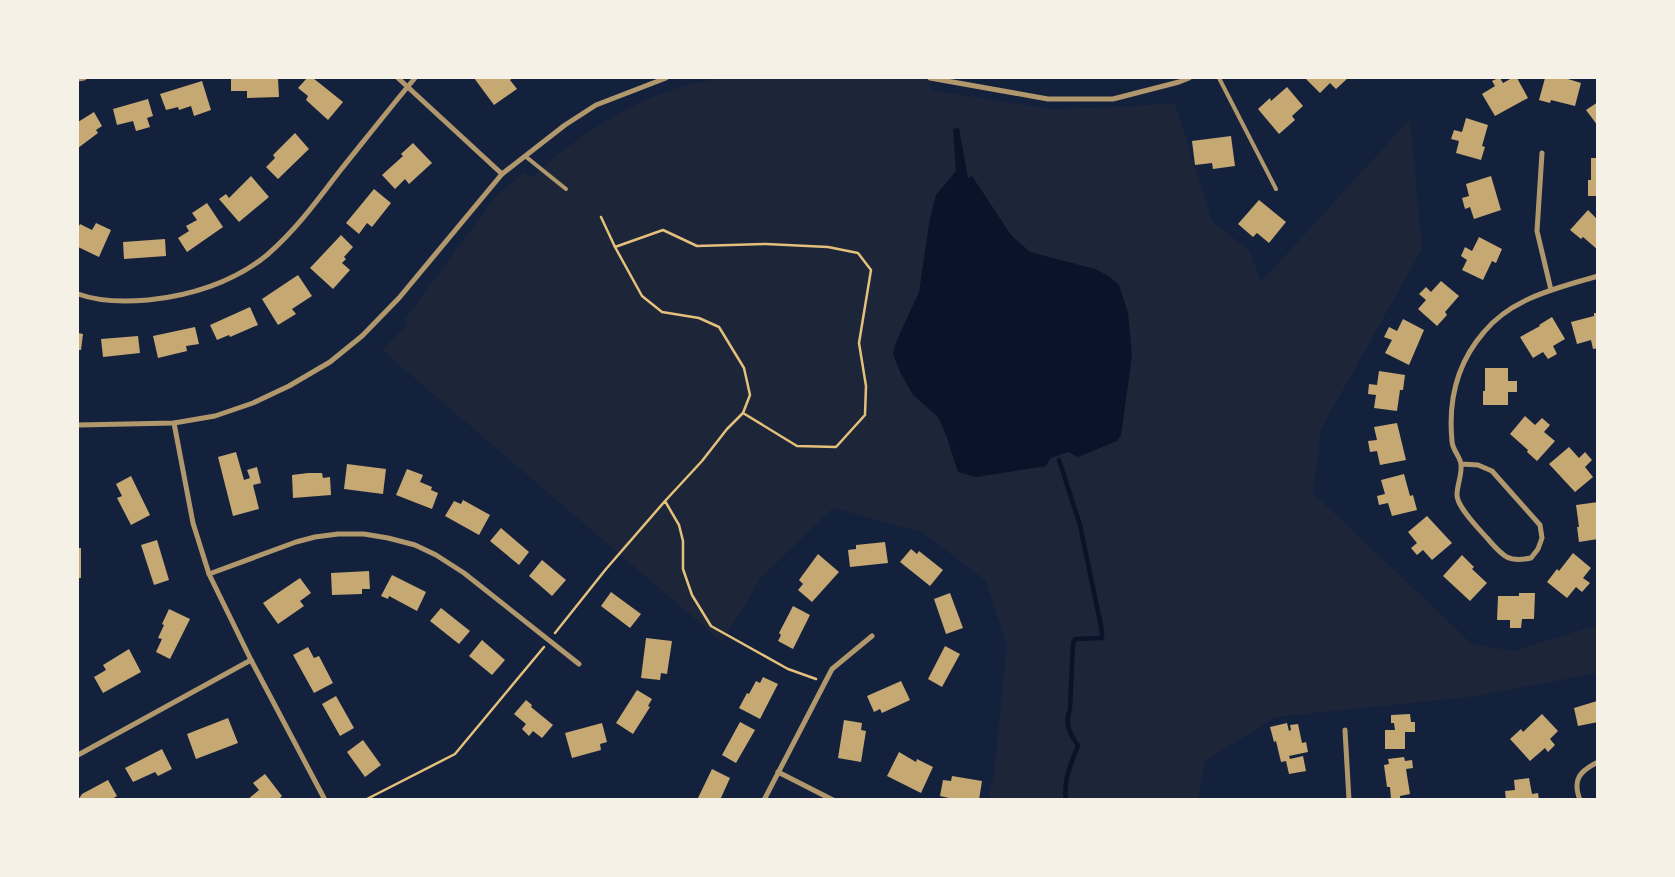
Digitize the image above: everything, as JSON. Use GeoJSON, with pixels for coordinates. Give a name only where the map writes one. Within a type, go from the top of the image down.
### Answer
{"type":"FeatureCollection","features":[{"type":"Feature","properties":{"kind":"street"},"geometry":{"type":"LineString","coordinates":[[78,80],[84,78]]}},
{"type":"Feature","properties":{"kind":"street"},"geometry":{"type":"LineString","coordinates":[[398,78],[502,174]]}},
{"type":"Feature","properties":{"kind":"street"},"geometry":{"type":"LineString","coordinates":[[78,294],[88,298],[124,302],[172,298],[201,290],[242,272],[267,255],[299,223],[415,78]]}},
{"type":"Feature","properties":{"kind":"street"},"geometry":{"type":"LineString","coordinates":[[78,425],[174,423],[215,416],[253,403],[289,386],[330,362],[362,336],[399,298],[502,174],[565,125],[596,105],[666,78]]}},
{"type":"Feature","properties":{"kind":"street"},"geometry":{"type":"LineString","coordinates":[[930,78],[1048,99],[1113,99],[1189,78]]}},
{"type":"Feature","properties":{"kind":"street"},"geometry":{"type":"LineString","coordinates":[[1542,153],[1537,231],[1551,290]]}},
{"type":"Feature","properties":{"kind":"street"},"geometry":{"type":"LineString","coordinates":[[1462,464],[1478,464],[1492,471],[1540,525],[1542,538],[1538,549],[1531,558],[1518,561],[1504,557],[1467,514],[1457,498],[1462,464],[1452,444],[1451,412],[1457,375],[1485,330],[1503,314],[1532,297],[1598,276]]}},
{"type":"Feature","properties":{"kind":"street"},"geometry":{"type":"LineString","coordinates":[[174,423],[193,523],[209,574],[250,660],[325,800]]}},
{"type":"Feature","properties":{"kind":"street"},"geometry":{"type":"LineString","coordinates":[[209,574],[296,542],[315,537],[338,534],[364,534],[388,538],[415,545],[464,573],[579,664]]}},
{"type":"Feature","properties":{"kind":"street"},"geometry":{"type":"LineString","coordinates":[[764,800],[832,669],[872,636]]}},
{"type":"Feature","properties":{"kind":"street"},"geometry":{"type":"LineString","coordinates":[[78,755],[250,660]]}},
{"type":"Feature","properties":{"kind":"street"},"geometry":{"type":"LineString","coordinates":[[1345,730],[1349,800]]}},
{"type":"Feature","properties":{"kind":"street"},"geometry":{"type":"LineString","coordinates":[[1580,800],[1576,785],[1578,778],[1583,770],[1598,762]]}},
{"type":"Feature","properties":{"kind":"street"},"geometry":{"type":"LineString","coordinates":[[778,772],[833,800]]}},
{"type":"Feature","properties":{"kind":"lane"},"geometry":{"type":"LineString","coordinates":[[1219,78],[1276,189]]}},
{"type":"Feature","properties":{"kind":"lane"},"geometry":{"type":"LineString","coordinates":[[525,156],[566,189]]}},
{"type":"Feature","properties":{"kind":"path"},"geometry":{"type":"LineString","coordinates":[[365,800],[455,754],[606,569],[702,461],[727,429],[743,414],[750,395],[744,368],[719,327],[699,318],[662,312],[642,296],[601,217]]}},
{"type":"Feature","properties":{"kind":"path"},"geometry":{"type":"LineString","coordinates":[[615,247],[664,230],[697,246],[766,244],[828,247],[858,253],[871,270],[859,343],[866,386],[865,415],[836,447],[797,446],[743,414]]}},
{"type":"Feature","properties":{"kind":"path"},"geometry":{"type":"LineString","coordinates":[[665,501],[679,525],[683,541],[683,569],[692,595],[711,626],[788,668],[824,684]]}},
{"type":"Feature","properties":{"kind":"shaded area"},"geometry":{"type":"Polygon","coordinates":[[[710,78],[930,78],[931,90],[1050,109],[1175,103],[1212,222],[1249,250],[1261,282],[1410,119],[1422,249],[1321,429],[1313,493],[1472,644],[1514,651],[1597,625],[1597,673],[1476,696],[1276,717],[1205,761],[1198,799],[988,799],[994,774],[1007,644],[986,581],[922,532],[833,508],[761,578],[722,642],[382,350],[409,323],[405,319],[497,195],[525,172],[531,178],[571,145],[614,116],[661,94],[711,80],[710,78]]]}},
{"type":"Feature","properties":{"kind":"shaded area"},"geometry":{"type":"Polygon","coordinates":[[[959,128],[968,178],[972,176],[1011,235],[1030,252],[1095,269],[1107,275],[1119,285],[1128,313],[1132,356],[1121,435],[1117,441],[1078,457],[1068,452],[1051,458],[1046,466],[976,477],[958,472],[938,417],[913,395],[900,372],[893,354],[896,342],[919,292],[930,218],[936,195],[956,171],[953,129],[959,128]]]}},
{"type":"Feature","properties":{"kind":"building"},"geometry":{"type":"Polygon","coordinates":[[[231,78],[278,78],[279,97],[247,98],[247,91],[231,91],[231,78]]]}},
{"type":"Feature","properties":{"kind":"building"},"geometry":{"type":"Polygon","coordinates":[[[307,78],[313,78],[343,102],[328,120],[306,100],[308,96],[298,88],[307,78]]]}},
{"type":"Feature","properties":{"kind":"building"},"geometry":{"type":"Polygon","coordinates":[[[474,78],[513,78],[510,80],[517,89],[494,105],[474,78]]]}},
{"type":"Feature","properties":{"kind":"building"},"geometry":{"type":"Polygon","coordinates":[[[1305,78],[1348,78],[1336,89],[1330,83],[1320,93],[1305,78]]]}},
{"type":"Feature","properties":{"kind":"building"},"geometry":{"type":"Polygon","coordinates":[[[1498,78],[1503,83],[1512,78],[1517,78],[1528,98],[1495,116],[1482,94],[1495,86],[1492,81],[1498,78]]]}},
{"type":"Feature","properties":{"kind":"building"},"geometry":{"type":"Polygon","coordinates":[[[1545,78],[1569,78],[1581,83],[1575,106],[1551,100],[1550,103],[1539,100],[1545,78]]]}},
{"type":"Feature","properties":{"kind":"building"},"geometry":{"type":"Polygon","coordinates":[[[202,81],[211,110],[194,116],[191,106],[179,110],[178,107],[166,110],[160,94],[202,81]]]}},
{"type":"Feature","properties":{"kind":"building"},"geometry":{"type":"Polygon","coordinates":[[[1287,87],[1303,106],[1292,116],[1295,120],[1279,134],[1258,109],[1270,98],[1271,101],[1287,87]]]}},
{"type":"Feature","properties":{"kind":"building"},"geometry":{"type":"Polygon","coordinates":[[[148,99],[153,116],[147,118],[150,127],[136,131],[133,121],[117,125],[113,109],[148,99]]]}},
{"type":"Feature","properties":{"kind":"building"},"geometry":{"type":"Polygon","coordinates":[[[1598,102],[1598,126],[1586,110],[1598,102]]]}},
{"type":"Feature","properties":{"kind":"building"},"geometry":{"type":"Polygon","coordinates":[[[94,112],[102,126],[96,130],[98,133],[78,148],[78,122],[94,112]]]}},
{"type":"Feature","properties":{"kind":"building"},"geometry":{"type":"Polygon","coordinates":[[[1466,118],[1488,125],[1482,146],[1485,147],[1481,160],[1456,153],[1459,141],[1451,139],[1454,130],[1462,132],[1466,118]]]}},
{"type":"Feature","properties":{"kind":"building"},"geometry":{"type":"Polygon","coordinates":[[[295,133],[309,149],[278,179],[266,167],[275,158],[273,155],[295,133]]]}},
{"type":"Feature","properties":{"kind":"building"},"geometry":{"type":"Polygon","coordinates":[[[1231,136],[1235,166],[1213,169],[1212,163],[1195,165],[1192,141],[1231,136]]]}},
{"type":"Feature","properties":{"kind":"building"},"geometry":{"type":"Polygon","coordinates":[[[413,143],[432,163],[409,184],[405,179],[395,189],[382,175],[403,156],[401,154],[413,143]]]}},
{"type":"Feature","properties":{"kind":"building"},"geometry":{"type":"Polygon","coordinates":[[[1591,158],[1598,158],[1598,196],[1588,196],[1588,180],[1591,180],[1591,158]]]}},
{"type":"Feature","properties":{"kind":"building"},"geometry":{"type":"Polygon","coordinates":[[[251,176],[269,197],[239,222],[219,199],[226,194],[229,198],[251,176]]]}},
{"type":"Feature","properties":{"kind":"building"},"geometry":{"type":"Polygon","coordinates":[[[1491,176],[1501,210],[1474,219],[1470,207],[1465,209],[1462,198],[1469,196],[1466,184],[1491,176]]]}},
{"type":"Feature","properties":{"kind":"building"},"geometry":{"type":"Polygon","coordinates":[[[374,189],[391,203],[372,227],[367,223],[359,234],[346,223],[374,189]]]}},
{"type":"Feature","properties":{"kind":"building"},"geometry":{"type":"Polygon","coordinates":[[[1259,200],[1286,222],[1269,243],[1257,233],[1253,237],[1238,224],[1259,200]]]}},
{"type":"Feature","properties":{"kind":"building"},"geometry":{"type":"Polygon","coordinates":[[[207,203],[223,227],[187,252],[178,238],[189,231],[186,226],[197,220],[192,213],[207,203]]]}},
{"type":"Feature","properties":{"kind":"building"},"geometry":{"type":"Polygon","coordinates":[[[1588,210],[1596,218],[1598,216],[1598,250],[1583,237],[1581,239],[1570,230],[1588,210]]]}},
{"type":"Feature","properties":{"kind":"building"},"geometry":{"type":"Polygon","coordinates":[[[96,223],[111,230],[99,257],[78,247],[78,228],[80,224],[92,230],[96,223]]]}},
{"type":"Feature","properties":{"kind":"building"},"geometry":{"type":"Polygon","coordinates":[[[341,235],[353,247],[344,257],[346,259],[342,263],[350,270],[333,289],[310,268],[341,235]]]}},
{"type":"Feature","properties":{"kind":"building"},"geometry":{"type":"Polygon","coordinates":[[[1479,237],[1502,249],[1496,263],[1492,261],[1483,280],[1462,270],[1467,260],[1461,256],[1465,247],[1472,251],[1479,237]]]}},
{"type":"Feature","properties":{"kind":"building"},"geometry":{"type":"Polygon","coordinates":[[[165,239],[166,256],[124,259],[123,242],[165,239]]]}},
{"type":"Feature","properties":{"kind":"building"},"geometry":{"type":"Polygon","coordinates":[[[298,275],[312,296],[292,309],[296,314],[278,325],[262,299],[298,275]]]}},
{"type":"Feature","properties":{"kind":"building"},"geometry":{"type":"Polygon","coordinates":[[[1441,281],[1459,296],[1445,312],[1447,315],[1437,326],[1418,309],[1426,300],[1419,294],[1426,287],[1431,292],[1441,281]]]}},
{"type":"Feature","properties":{"kind":"building"},"geometry":{"type":"Polygon","coordinates":[[[250,307],[258,325],[230,337],[229,335],[217,340],[210,325],[250,307]]]}},
{"type":"Feature","properties":{"kind":"building"},"geometry":{"type":"Polygon","coordinates":[[[1594,313],[1598,313],[1598,348],[1593,349],[1591,340],[1577,344],[1571,322],[1594,316],[1594,313]]]}},
{"type":"Feature","properties":{"kind":"building"},"geometry":{"type":"Polygon","coordinates":[[[1552,317],[1565,339],[1553,346],[1557,354],[1548,359],[1543,352],[1533,358],[1520,337],[1552,317]]]}},
{"type":"Feature","properties":{"kind":"building"},"geometry":{"type":"Polygon","coordinates":[[[1403,319],[1424,330],[1409,365],[1385,353],[1392,340],[1384,337],[1389,327],[1397,331],[1403,319]]]}},
{"type":"Feature","properties":{"kind":"building"},"geometry":{"type":"Polygon","coordinates":[[[195,327],[199,344],[186,346],[187,351],[158,358],[153,336],[195,327]]]}},
{"type":"Feature","properties":{"kind":"building"},"geometry":{"type":"Polygon","coordinates":[[[78,333],[83,334],[81,350],[78,350],[78,333]]]}},
{"type":"Feature","properties":{"kind":"building"},"geometry":{"type":"Polygon","coordinates":[[[138,336],[140,353],[103,357],[101,339],[138,336]]]}},
{"type":"Feature","properties":{"kind":"building"},"geometry":{"type":"Polygon","coordinates":[[[1485,368],[1508,368],[1508,381],[1517,381],[1517,392],[1508,392],[1508,405],[1483,405],[1485,368]]]}},
{"type":"Feature","properties":{"kind":"building"},"geometry":{"type":"Polygon","coordinates":[[[1379,371],[1405,375],[1403,390],[1400,390],[1397,411],[1374,408],[1376,395],[1368,394],[1369,384],[1377,385],[1379,371]]]}},
{"type":"Feature","properties":{"kind":"building"},"geometry":{"type":"Polygon","coordinates":[[[1525,416],[1535,425],[1542,418],[1550,425],[1544,432],[1555,441],[1537,461],[1510,434],[1525,416]]]}},
{"type":"Feature","properties":{"kind":"building"},"geometry":{"type":"Polygon","coordinates":[[[1397,423],[1406,460],[1380,465],[1377,451],[1370,452],[1368,441],[1377,440],[1374,427],[1397,423]]]}},
{"type":"Feature","properties":{"kind":"building"},"geometry":{"type":"Polygon","coordinates":[[[1569,447],[1579,458],[1585,452],[1592,460],[1585,467],[1593,477],[1575,492],[1549,464],[1569,447]]]}},
{"type":"Feature","properties":{"kind":"building"},"geometry":{"type":"Polygon","coordinates":[[[236,452],[244,480],[250,478],[247,470],[257,467],[261,483],[253,485],[259,509],[233,516],[218,457],[236,452]]]}},
{"type":"Feature","properties":{"kind":"building"},"geometry":{"type":"Polygon","coordinates":[[[347,464],[386,469],[383,494],[344,489],[347,464]]]}},
{"type":"Feature","properties":{"kind":"building"},"geometry":{"type":"Polygon","coordinates":[[[407,469],[423,475],[420,482],[432,487],[431,490],[438,493],[432,509],[396,495],[407,469]]]}},
{"type":"Feature","properties":{"kind":"building"},"geometry":{"type":"Polygon","coordinates":[[[322,473],[323,478],[330,477],[331,495],[293,498],[292,475],[322,473]]]}},
{"type":"Feature","properties":{"kind":"building"},"geometry":{"type":"Polygon","coordinates":[[[1404,474],[1410,496],[1413,495],[1417,510],[1392,516],[1388,503],[1379,505],[1377,496],[1385,494],[1381,480],[1404,474]]]}},
{"type":"Feature","properties":{"kind":"building"},"geometry":{"type":"Polygon","coordinates":[[[131,476],[150,515],[131,525],[117,498],[122,496],[116,484],[131,476]]]}},
{"type":"Feature","properties":{"kind":"building"},"geometry":{"type":"Polygon","coordinates":[[[463,500],[490,515],[479,535],[445,516],[454,501],[461,504],[463,500]]]}},
{"type":"Feature","properties":{"kind":"building"},"geometry":{"type":"Polygon","coordinates":[[[1598,502],[1598,539],[1579,542],[1576,505],[1598,502]]]}},
{"type":"Feature","properties":{"kind":"building"},"geometry":{"type":"Polygon","coordinates":[[[1427,516],[1452,543],[1432,560],[1423,550],[1417,555],[1411,548],[1417,543],[1408,532],[1427,516]]]}},
{"type":"Feature","properties":{"kind":"building"},"geometry":{"type":"Polygon","coordinates":[[[501,528],[529,552],[519,565],[490,541],[501,528]]]}},
{"type":"Feature","properties":{"kind":"building"},"geometry":{"type":"Polygon","coordinates":[[[157,540],[169,580],[154,585],[141,545],[157,540]]]}},
{"type":"Feature","properties":{"kind":"building"},"geometry":{"type":"Polygon","coordinates":[[[885,542],[888,563],[850,567],[848,550],[856,549],[856,545],[885,542]]]}},
{"type":"Feature","properties":{"kind":"building"},"geometry":{"type":"Polygon","coordinates":[[[78,548],[81,548],[81,578],[78,578],[78,548]]]}},
{"type":"Feature","properties":{"kind":"building"},"geometry":{"type":"Polygon","coordinates":[[[911,549],[917,554],[919,551],[943,570],[930,586],[900,562],[911,549]]]}},
{"type":"Feature","properties":{"kind":"building"},"geometry":{"type":"Polygon","coordinates":[[[1573,553],[1591,568],[1583,578],[1590,583],[1582,592],[1576,587],[1567,598],[1547,582],[1557,569],[1559,571],[1573,553]]]}},
{"type":"Feature","properties":{"kind":"building"},"geometry":{"type":"Polygon","coordinates":[[[818,554],[839,572],[812,602],[798,590],[803,584],[799,580],[818,554]]]}},
{"type":"Feature","properties":{"kind":"building"},"geometry":{"type":"Polygon","coordinates":[[[1462,555],[1474,567],[1472,569],[1487,583],[1470,601],[1443,576],[1462,555]]]}},
{"type":"Feature","properties":{"kind":"building"},"geometry":{"type":"Polygon","coordinates":[[[542,560],[566,580],[552,596],[529,576],[542,560]]]}},
{"type":"Feature","properties":{"kind":"building"},"geometry":{"type":"Polygon","coordinates":[[[369,571],[370,589],[362,589],[362,594],[332,595],[331,573],[369,571]]]}},
{"type":"Feature","properties":{"kind":"building"},"geometry":{"type":"Polygon","coordinates":[[[392,575],[426,592],[417,611],[389,596],[388,599],[381,596],[392,575]]]}},
{"type":"Feature","properties":{"kind":"building"},"geometry":{"type":"Polygon","coordinates":[[[300,578],[311,593],[300,601],[304,606],[278,624],[263,603],[300,578]]]}},
{"type":"Feature","properties":{"kind":"building"},"geometry":{"type":"Polygon","coordinates":[[[611,592],[641,614],[630,628],[601,606],[611,592]]]}},
{"type":"Feature","properties":{"kind":"building"},"geometry":{"type":"Polygon","coordinates":[[[950,593],[963,628],[946,634],[934,599],[950,593]]]}},
{"type":"Feature","properties":{"kind":"building"},"geometry":{"type":"Polygon","coordinates":[[[1519,593],[1535,593],[1534,619],[1522,619],[1521,628],[1510,628],[1510,620],[1497,620],[1498,596],[1519,596],[1519,593]]]}},
{"type":"Feature","properties":{"kind":"building"},"geometry":{"type":"Polygon","coordinates":[[[793,606],[810,615],[793,649],[778,641],[781,635],[779,633],[793,606]]]}},
{"type":"Feature","properties":{"kind":"building"},"geometry":{"type":"Polygon","coordinates":[[[441,608],[470,631],[459,644],[430,621],[441,608]]]}},
{"type":"Feature","properties":{"kind":"building"},"geometry":{"type":"Polygon","coordinates":[[[169,609],[190,619],[170,659],[156,652],[162,639],[158,638],[164,625],[162,624],[169,609]]]}},
{"type":"Feature","properties":{"kind":"building"},"geometry":{"type":"Polygon","coordinates":[[[646,638],[672,641],[667,674],[661,673],[660,680],[641,678],[646,638]]]}},
{"type":"Feature","properties":{"kind":"building"},"geometry":{"type":"Polygon","coordinates":[[[482,640],[505,660],[492,675],[469,656],[482,640]]]}},
{"type":"Feature","properties":{"kind":"building"},"geometry":{"type":"Polygon","coordinates":[[[945,646],[960,654],[942,687],[928,679],[945,646]]]}},
{"type":"Feature","properties":{"kind":"building"},"geometry":{"type":"Polygon","coordinates":[[[308,647],[314,658],[319,656],[333,683],[314,693],[293,655],[308,647]]]}},
{"type":"Feature","properties":{"kind":"building"},"geometry":{"type":"Polygon","coordinates":[[[129,649],[141,672],[103,693],[94,677],[106,670],[103,665],[129,649]]]}},
{"type":"Feature","properties":{"kind":"building"},"geometry":{"type":"Polygon","coordinates":[[[763,677],[778,684],[760,719],[739,708],[756,681],[760,683],[763,677]]]}},
{"type":"Feature","properties":{"kind":"building"},"geometry":{"type":"Polygon","coordinates":[[[901,681],[910,700],[882,713],[880,709],[874,712],[867,696],[901,681]]]}},
{"type":"Feature","properties":{"kind":"building"},"geometry":{"type":"Polygon","coordinates":[[[637,690],[652,699],[648,706],[650,707],[633,734],[616,723],[637,690]]]}},
{"type":"Feature","properties":{"kind":"building"},"geometry":{"type":"Polygon","coordinates":[[[336,696],[354,728],[340,736],[322,704],[336,696]]]}},
{"type":"Feature","properties":{"kind":"building"},"geometry":{"type":"Polygon","coordinates":[[[526,700],[532,705],[531,707],[553,725],[542,738],[533,731],[529,736],[522,729],[526,724],[514,714],[526,700]]]}},
{"type":"Feature","properties":{"kind":"building"},"geometry":{"type":"Polygon","coordinates":[[[1597,701],[1598,722],[1578,726],[1574,708],[1597,701]]]}},
{"type":"Feature","properties":{"kind":"building"},"geometry":{"type":"Polygon","coordinates":[[[1410,714],[1411,722],[1415,722],[1415,732],[1405,732],[1405,749],[1385,749],[1385,730],[1395,730],[1394,723],[1391,723],[1391,715],[1410,714]]]}},
{"type":"Feature","properties":{"kind":"building"},"geometry":{"type":"Polygon","coordinates":[[[1542,714],[1558,731],[1550,739],[1555,745],[1548,752],[1545,748],[1530,761],[1510,739],[1521,729],[1523,732],[1542,714]]]}},
{"type":"Feature","properties":{"kind":"building"},"geometry":{"type":"Polygon","coordinates":[[[228,718],[238,743],[196,759],[187,734],[228,718]]]}},
{"type":"Feature","properties":{"kind":"building"},"geometry":{"type":"Polygon","coordinates":[[[844,720],[862,723],[861,730],[866,731],[861,762],[838,758],[844,720]]]}},
{"type":"Feature","properties":{"kind":"building"},"geometry":{"type":"Polygon","coordinates":[[[740,722],[755,730],[736,763],[722,755],[740,722]]]}},
{"type":"Feature","properties":{"kind":"building"},"geometry":{"type":"Polygon","coordinates":[[[602,723],[607,742],[600,744],[601,750],[572,758],[565,733],[602,723]]]}},
{"type":"Feature","properties":{"kind":"building"},"geometry":{"type":"Polygon","coordinates":[[[1287,723],[1289,731],[1291,730],[1290,725],[1298,724],[1302,743],[1306,742],[1308,752],[1289,756],[1290,759],[1303,756],[1306,771],[1289,774],[1286,761],[1281,762],[1276,741],[1274,742],[1270,727],[1287,723]]]}},
{"type":"Feature","properties":{"kind":"building"},"geometry":{"type":"Polygon","coordinates":[[[363,740],[381,765],[365,777],[347,752],[363,740]]]}},
{"type":"Feature","properties":{"kind":"building"},"geometry":{"type":"Polygon","coordinates":[[[162,749],[172,769],[158,776],[155,772],[133,782],[125,768],[162,749]]]}},
{"type":"Feature","properties":{"kind":"building"},"geometry":{"type":"Polygon","coordinates":[[[899,752],[916,762],[917,759],[933,767],[921,793],[887,776],[899,752]]]}},
{"type":"Feature","properties":{"kind":"building"},"geometry":{"type":"Polygon","coordinates":[[[1404,757],[1405,761],[1412,760],[1413,768],[1406,769],[1410,794],[1391,799],[1384,765],[1389,764],[1388,759],[1404,757]]]}},
{"type":"Feature","properties":{"kind":"building"},"geometry":{"type":"Polygon","coordinates":[[[712,769],[730,778],[720,800],[702,800],[698,798],[712,769]]]}},
{"type":"Feature","properties":{"kind":"building"},"geometry":{"type":"Polygon","coordinates":[[[265,774],[282,796],[278,800],[247,800],[259,790],[253,783],[265,774]]]}},
{"type":"Feature","properties":{"kind":"building"},"geometry":{"type":"Polygon","coordinates":[[[952,776],[982,781],[979,800],[958,800],[940,796],[943,780],[951,781],[952,776]]]}},
{"type":"Feature","properties":{"kind":"building"},"geometry":{"type":"Polygon","coordinates":[[[1529,778],[1532,794],[1538,793],[1539,800],[1506,800],[1505,791],[1515,790],[1514,780],[1529,778]]]}},
{"type":"Feature","properties":{"kind":"building"},"geometry":{"type":"Polygon","coordinates":[[[108,780],[117,796],[110,800],[78,800],[82,794],[108,780]]]}},
{"type":"Feature","properties":{"kind":"waterway"},"geometry":{"type":"LineString","coordinates":[[1059,460],[1080,525],[1102,631],[1102,638],[1075,639],[1073,643],[1068,724],[1070,733],[1078,746],[1067,779],[1066,800]]}}]}
